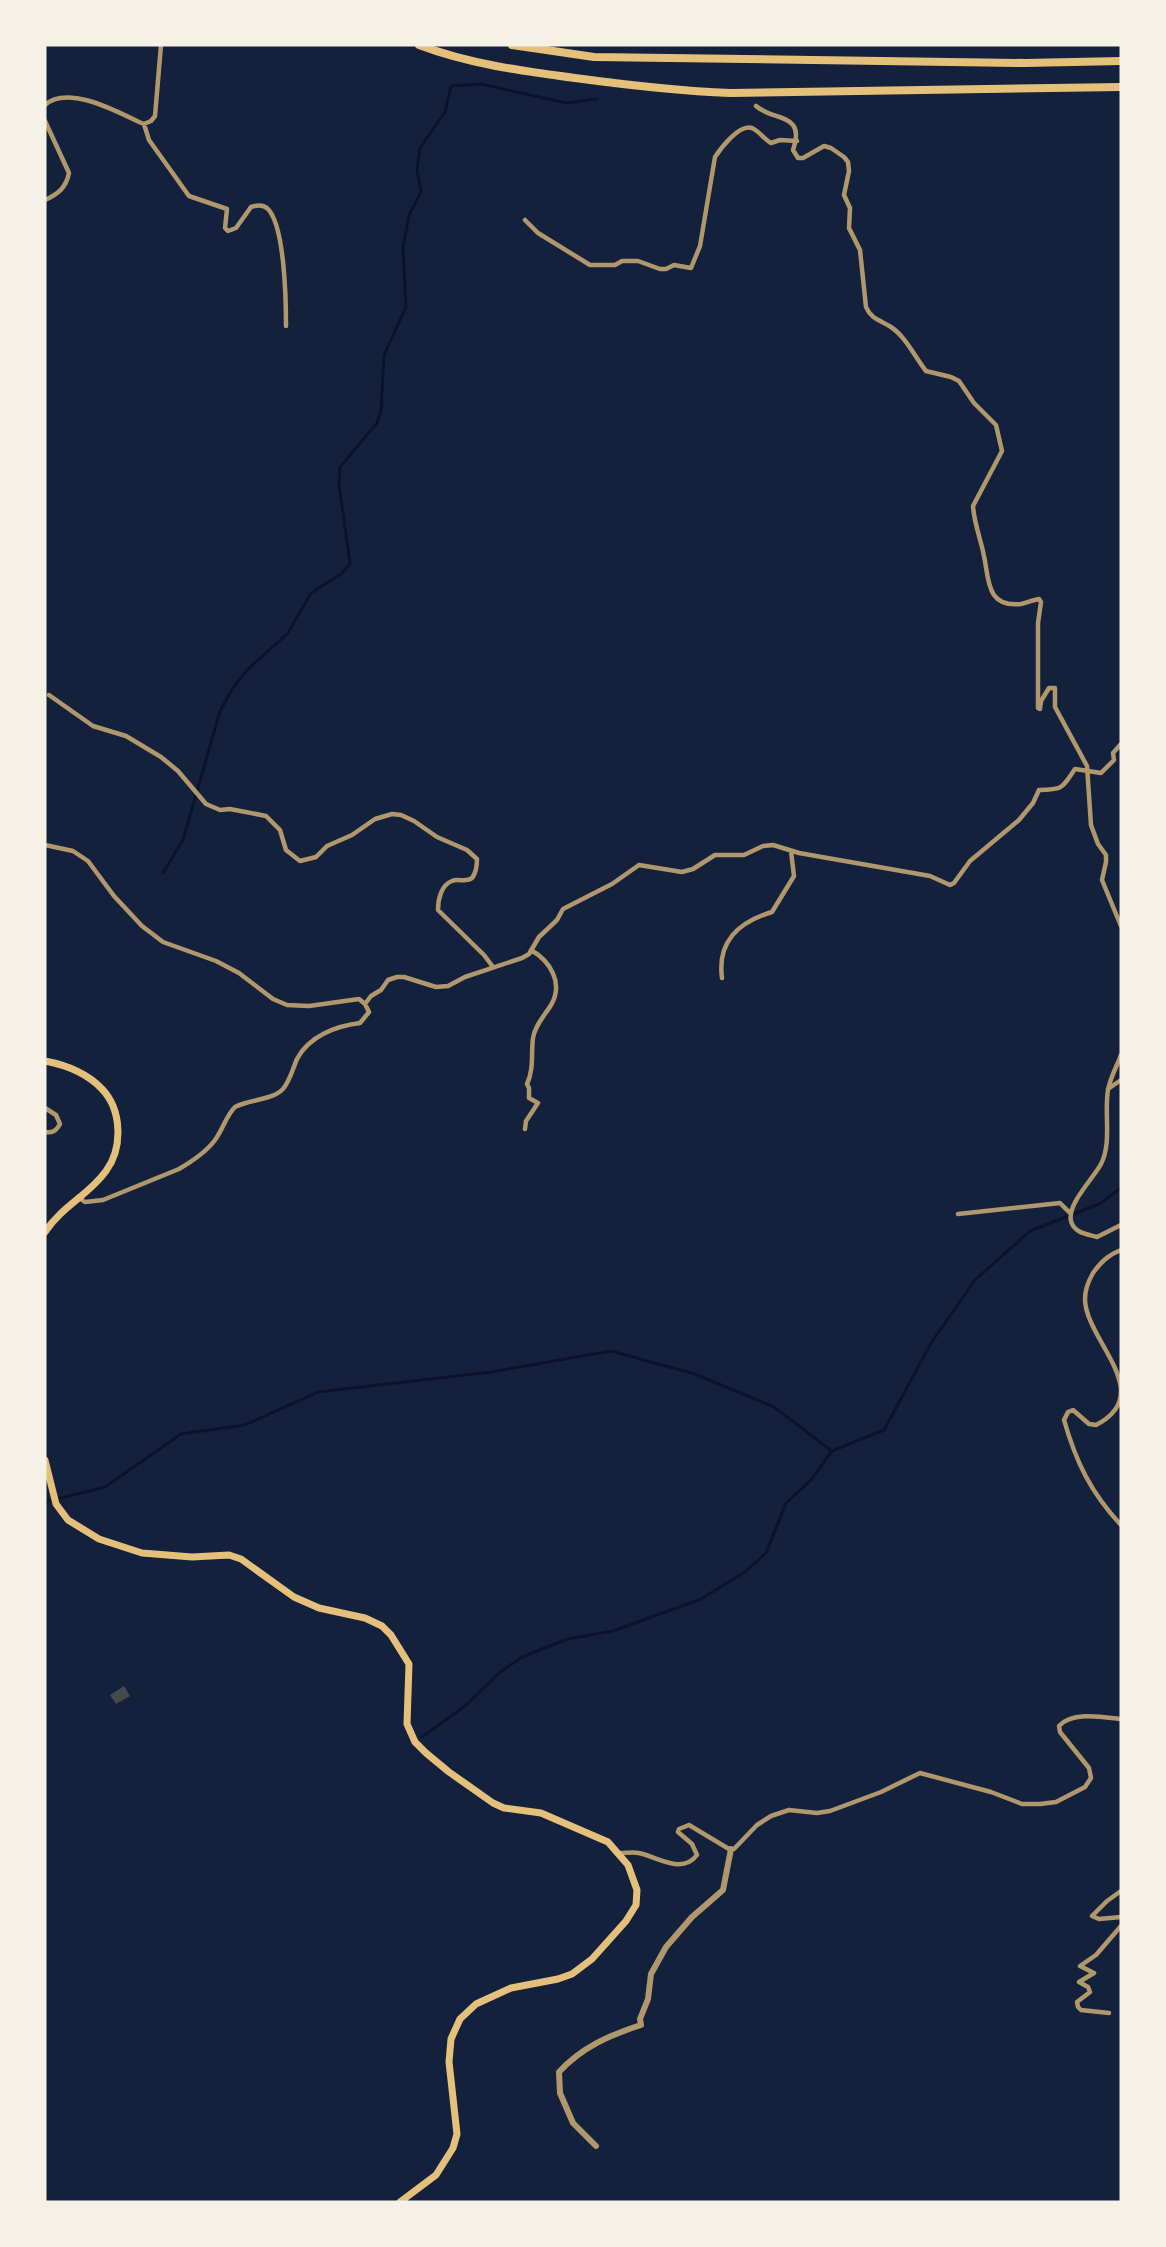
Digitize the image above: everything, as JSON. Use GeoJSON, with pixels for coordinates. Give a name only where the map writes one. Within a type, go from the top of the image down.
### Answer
{"type":"FeatureCollection","features":[{"type":"Feature","properties":{"kind":"highway"},"geometry":{"type":"LineString","coordinates":[[419,45],[443,55],[510,69],[678,91],[730,93],[1121,87]]}},
{"type":"Feature","properties":{"kind":"highway"},"geometry":{"type":"LineString","coordinates":[[512,45],[594,57],[1025,63],[1121,61]]}},
{"type":"Feature","properties":{"kind":"main road"},"geometry":{"type":"LineString","coordinates":[[45,1061],[63,1064],[104,1090],[119,1133],[116,1150],[108,1168],[94,1186],[78,1196],[57,1216],[45,1232]]}},
{"type":"Feature","properties":{"kind":"main road"},"geometry":{"type":"LineString","coordinates":[[45,1460],[56,1504],[68,1520],[99,1539],[142,1553],[192,1557],[229,1555],[241,1559],[294,1597],[320,1608],[365,1618],[382,1626],[391,1635],[409,1664],[407,1724],[415,1742],[426,1753],[493,1803],[504,1808],[541,1813],[561,1820],[608,1842],[620,1853],[628,1865],[636,1890],[636,1905],[626,1921],[592,1959],[572,1974],[511,1988],[476,2004],[460,2019],[451,2039],[449,2062],[457,2134],[453,2148],[436,2175],[400,2202]]}},
{"type":"Feature","properties":{"kind":"street"},"geometry":{"type":"LineString","coordinates":[[45,105],[49,101],[69,98],[96,101],[144,124],[151,122],[154,116],[161,45]]}},
{"type":"Feature","properties":{"kind":"street"},"geometry":{"type":"LineString","coordinates":[[756,106],[789,119],[794,126],[796,141],[794,150],[798,158],[803,158],[824,146],[837,152],[848,162],[849,171],[844,195],[849,208],[849,228],[860,250],[868,314],[893,328],[926,371],[959,381],[974,403],[996,425],[1002,451],[973,506],[985,557],[986,577],[995,597],[1002,602],[1022,604],[1039,599],[1041,602],[1038,623],[1039,668],[1036,686],[1038,708],[1041,709],[1041,701],[1049,688],[1055,688],[1055,707],[1084,759],[1091,825],[1098,844],[1106,855],[1102,880],[1118,911],[1121,926]]}},
{"type":"Feature","properties":{"kind":"street"},"geometry":{"type":"LineString","coordinates":[[45,121],[69,173],[68,182],[62,190],[45,200]]}},
{"type":"Feature","properties":{"kind":"street"},"geometry":{"type":"LineString","coordinates":[[144,124],[149,140],[189,196],[227,209],[225,228],[228,231],[236,228],[251,207],[259,204],[268,208],[274,219],[284,261],[286,326]]}},
{"type":"Feature","properties":{"kind":"street"},"geometry":{"type":"LineString","coordinates":[[525,220],[538,233],[590,265],[615,266],[622,261],[638,261],[660,269],[674,265],[691,268],[699,246],[715,157],[722,147],[735,132],[747,128],[752,128],[771,143],[780,140],[796,141]]}},
{"type":"Feature","properties":{"kind":"street"},"geometry":{"type":"LineString","coordinates":[[49,695],[93,726],[126,736],[161,757],[178,771],[206,804],[220,810],[230,809],[266,816],[280,830],[286,850],[300,861],[316,857],[327,846],[352,835],[375,819],[392,814],[401,815],[437,837],[467,850],[477,858],[472,877],[466,880],[453,880],[446,885],[440,893],[438,910],[484,955],[494,968]]}},
{"type":"Feature","properties":{"kind":"street"},"geometry":{"type":"LineString","coordinates":[[366,1004],[388,980],[397,977],[436,987],[448,986],[465,977],[522,958],[557,920],[563,909],[604,888],[639,865],[682,873],[716,855],[744,855],[763,846],[773,845],[930,876],[950,885],[970,861],[1018,820],[1033,803],[1039,790],[1051,791],[1060,787],[1069,780],[1075,769],[1101,773],[1113,760],[1113,753],[1121,744]]}},
{"type":"Feature","properties":{"kind":"street"},"geometry":{"type":"LineString","coordinates":[[45,845],[73,851],[88,861],[114,896],[142,926],[163,942],[216,961],[239,973],[273,999],[287,1005],[309,1006],[359,999],[366,1004],[369,1012],[360,1023],[338,1026],[306,1046],[298,1056],[284,1088],[263,1099],[242,1103],[235,1107],[212,1143],[189,1163],[103,1200],[84,1202],[78,1196]]}},
{"type":"Feature","properties":{"kind":"street"},"geometry":{"type":"LineString","coordinates":[[722,978],[720,963],[724,947],[736,930],[755,917],[772,912],[789,886],[794,876],[791,850]]}},
{"type":"Feature","properties":{"kind":"street"},"geometry":{"type":"LineString","coordinates":[[525,1129],[526,1121],[538,1103],[529,1098],[527,1084],[532,1064],[533,1038],[538,1025],[555,999],[556,984],[551,967],[541,956],[531,950]]}},
{"type":"Feature","properties":{"kind":"street"},"geometry":{"type":"LineString","coordinates":[[1121,1055],[1108,1089],[1105,1152],[1102,1163],[1074,1205],[1071,1214],[1071,1224],[1078,1232],[1097,1237],[1121,1225]]}},
{"type":"Feature","properties":{"kind":"street"},"geometry":{"type":"LineString","coordinates":[[1108,1089],[1121,1080]]}},
{"type":"Feature","properties":{"kind":"street"},"geometry":{"type":"LineString","coordinates":[[45,1108],[56,1115],[60,1124],[57,1130],[51,1133],[45,1132]]}},
{"type":"Feature","properties":{"kind":"street"},"geometry":{"type":"LineString","coordinates":[[958,1214],[1060,1203],[1071,1214]]}},
{"type":"Feature","properties":{"kind":"street"},"geometry":{"type":"LineString","coordinates":[[1121,1250],[1106,1257],[1101,1263],[1091,1277],[1085,1299],[1090,1317],[1119,1376],[1118,1403],[1112,1414],[1096,1425],[1089,1424],[1073,1410],[1068,1412],[1064,1420],[1074,1456],[1086,1480],[1109,1513],[1121,1525]]}},
{"type":"Feature","properties":{"kind":"street"},"geometry":{"type":"LineString","coordinates":[[620,1853],[639,1853],[670,1864],[693,1860],[697,1851],[678,1832],[687,1825],[731,1849],[738,1847],[757,1826],[771,1816],[789,1810],[817,1813],[830,1811],[882,1792],[920,1773],[992,1792],[1022,1804],[1056,1802],[1085,1787],[1091,1778],[1089,1768],[1060,1732],[1061,1723],[1081,1717],[1121,1719]]}},
{"type":"Feature","properties":{"kind":"street"},"geometry":{"type":"LineString","coordinates":[[596,2146],[573,2123],[560,2093],[560,2072],[573,2057],[610,2036],[641,2025],[640,2019],[648,1999],[651,1974],[666,1947],[692,1917],[723,1890],[731,1849]]}},
{"type":"Feature","properties":{"kind":"street"},"geometry":{"type":"LineString","coordinates":[[1121,1891],[1092,1916],[1099,1919],[1121,1917]]}},
{"type":"Feature","properties":{"kind":"street"},"geometry":{"type":"LineString","coordinates":[[1109,2013],[1081,2010],[1078,2007],[1077,2002],[1090,1992],[1088,1987],[1078,1982],[1094,1972],[1080,1966],[1096,1955],[1121,1926]]}},
{"type":"Feature","properties":{"kind":"building"},"geometry":{"type":"Polygon","coordinates":[[[124,1686],[130,1696],[116,1704],[110,1695],[124,1686]]]}},
{"type":"Feature","properties":{"kind":"waterway"},"geometry":{"type":"LineString","coordinates":[[163,873],[183,840],[220,711],[233,688],[247,670],[288,633],[311,593],[341,574],[350,564],[339,484],[340,467],[377,423],[381,410],[384,355],[406,307],[403,248],[409,215],[421,192],[417,170],[420,148],[445,112],[451,86],[481,84],[566,103],[597,99]]}},
{"type":"Feature","properties":{"kind":"waterway"},"geometry":{"type":"LineString","coordinates":[[422,1737],[465,1706],[499,1673],[522,1657],[567,1639],[613,1631],[701,1599],[745,1572],[766,1553],[786,1503],[811,1480],[832,1451],[884,1430],[931,1343],[975,1280],[1030,1231],[1099,1204],[1121,1188]]}},
{"type":"Feature","properties":{"kind":"waterway"},"geometry":{"type":"LineString","coordinates":[[45,1502],[105,1487],[181,1434],[245,1425],[318,1392],[491,1372],[611,1351],[695,1374],[774,1407],[832,1451]]}}]}
